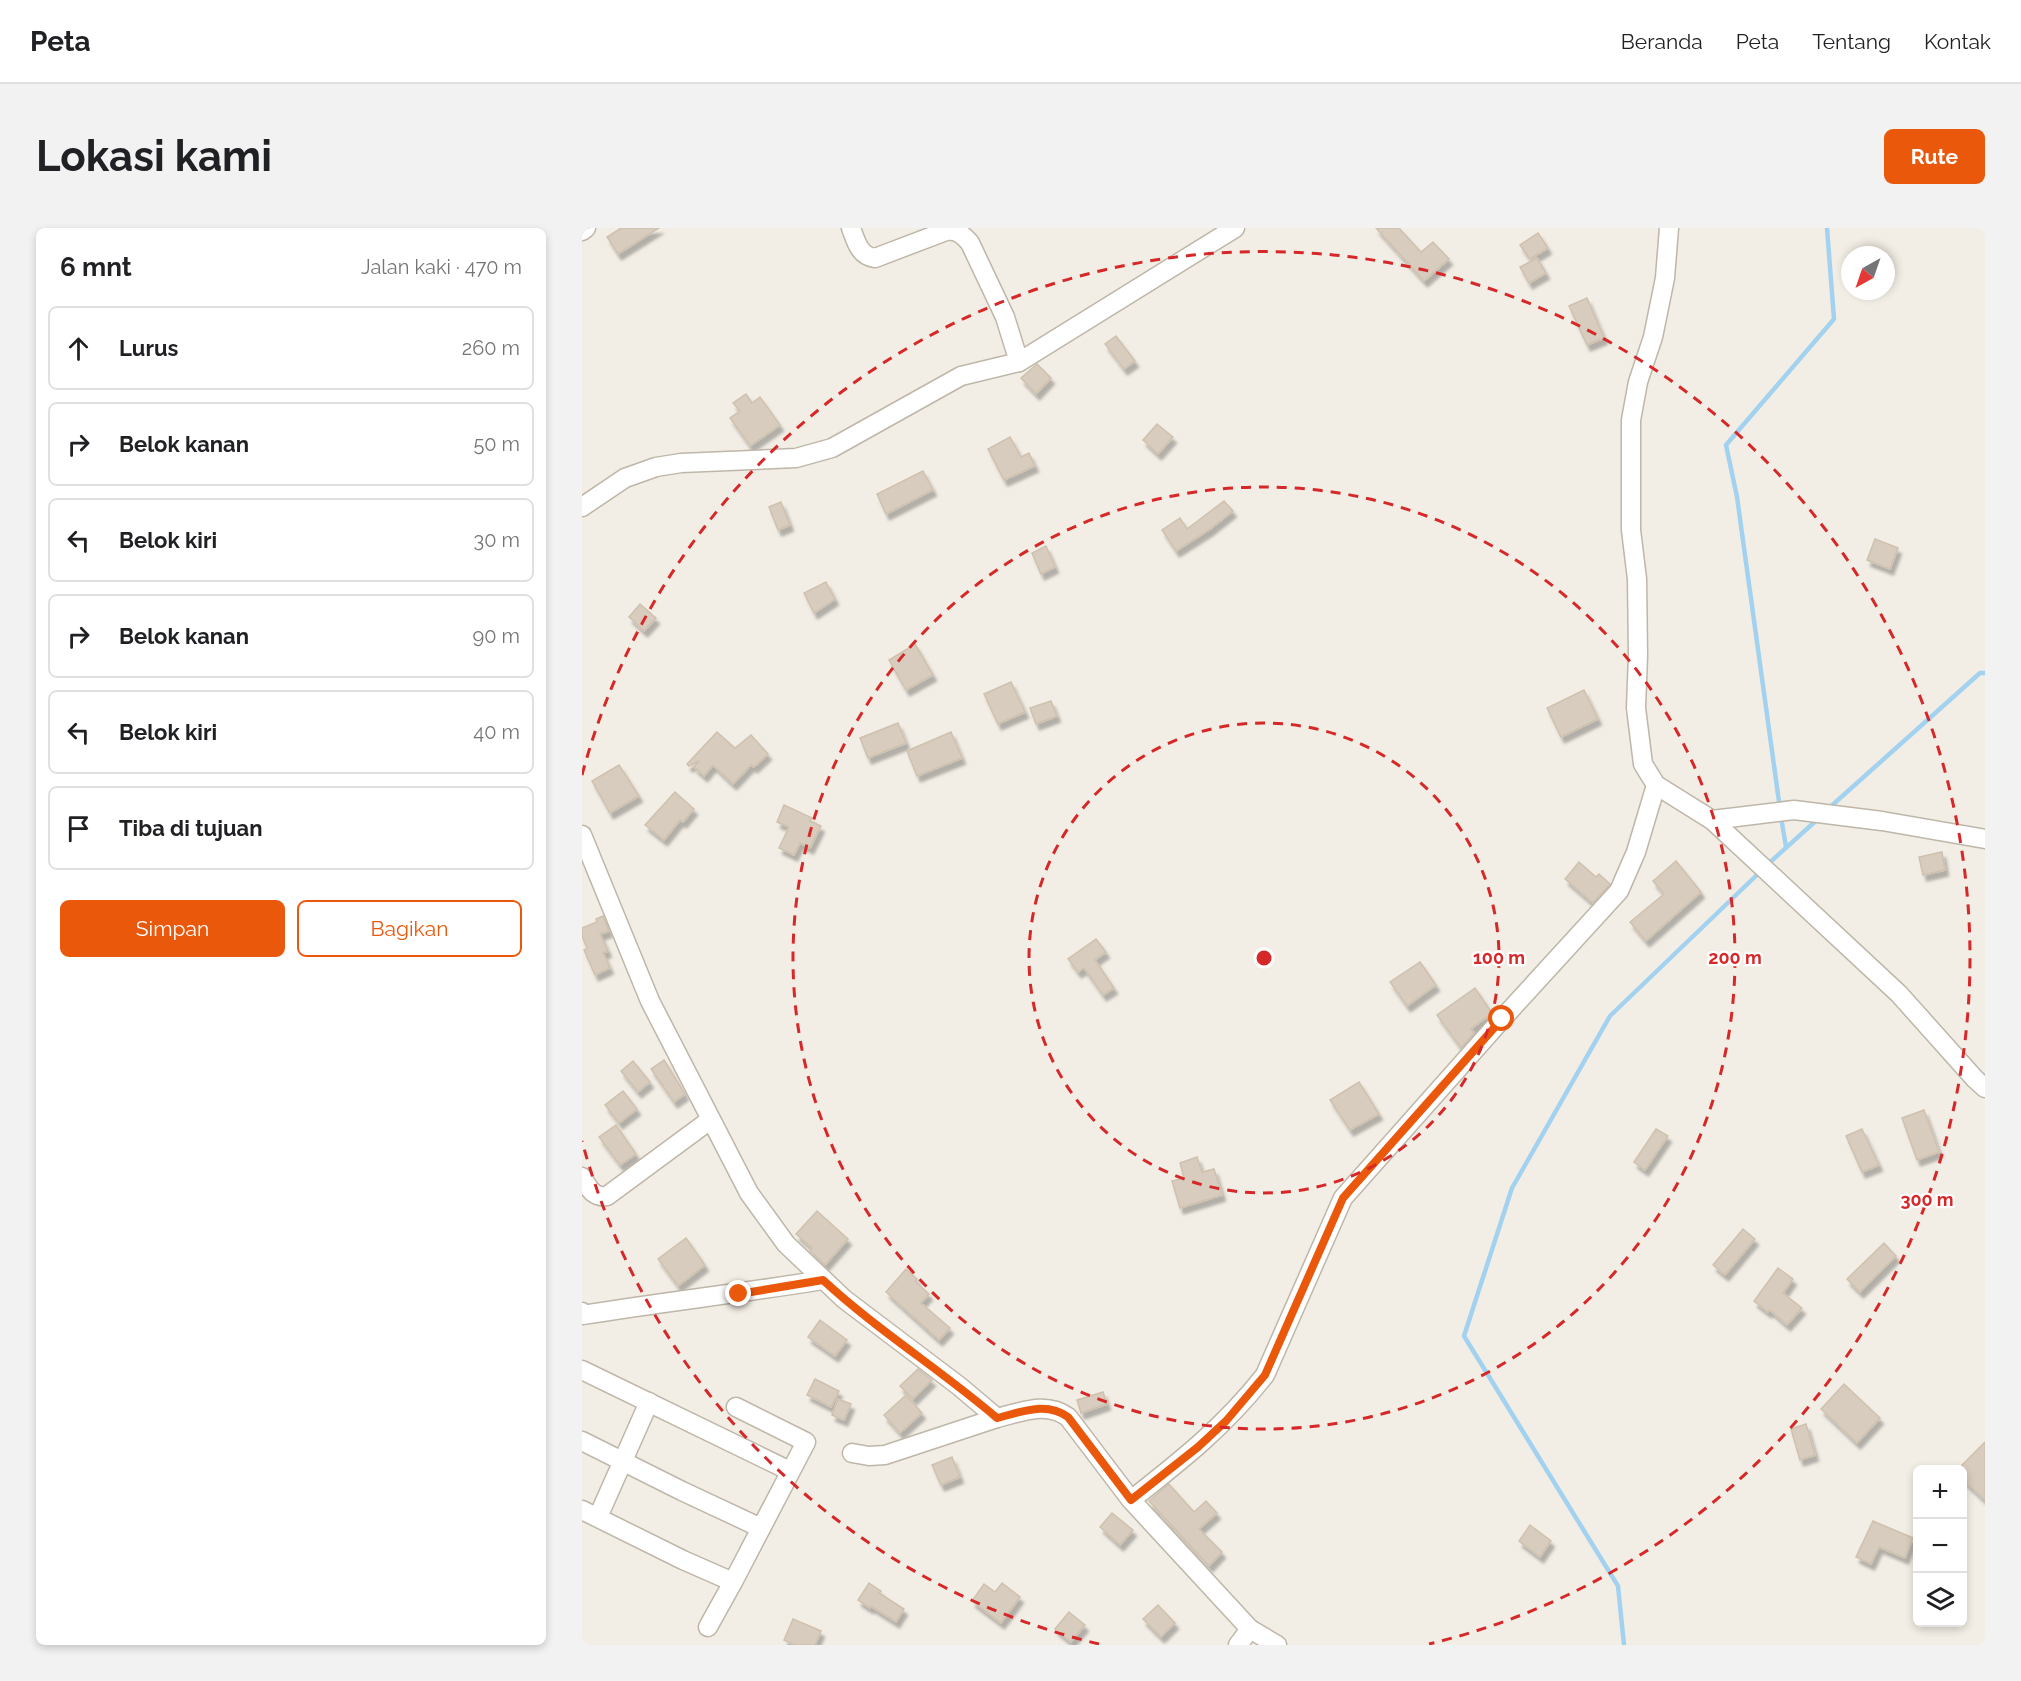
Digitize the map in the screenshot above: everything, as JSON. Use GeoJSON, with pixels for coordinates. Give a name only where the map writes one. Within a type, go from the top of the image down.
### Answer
{"type":"FeatureCollection","features":[{"type":"Feature","properties":{"kind":"street"},"geometry":{"type":"LineString","coordinates":[[582,231],[586,228]]}},
{"type":"Feature","properties":{"kind":"street"},"geometry":{"type":"LineString","coordinates":[[851,228],[859,249],[870,258],[946,231],[956,231],[965,238],[970,243],[1005,317],[1019,362]]}},
{"type":"Feature","properties":{"kind":"street"},"geometry":{"type":"LineString","coordinates":[[582,507],[625,478],[656,467],[796,458],[832,448],[961,376],[1019,362],[1235,228]]}},
{"type":"Feature","properties":{"kind":"street"},"geometry":{"type":"LineString","coordinates":[[1668,228],[1665,278],[1653,337],[1638,382],[1631,420],[1631,530],[1636,579],[1638,655],[1636,708],[1643,764],[1656,785],[1712,820],[1899,994],[1985,1088]]}},
{"type":"Feature","properties":{"kind":"street"},"geometry":{"type":"LineString","coordinates":[[1131,1500],[1219,1428],[1265,1375],[1343,1198],[1619,891],[1636,852],[1656,785]]}},
{"type":"Feature","properties":{"kind":"street"},"geometry":{"type":"LineString","coordinates":[[1712,820],[1777,811],[1821,814],[1882,821],[1985,839]]}},
{"type":"Feature","properties":{"kind":"street"},"geometry":{"type":"LineString","coordinates":[[582,835],[650,1001],[749,1193],[786,1244],[823,1280],[844,1299],[959,1386],[997,1418]]}},
{"type":"Feature","properties":{"kind":"street"},"geometry":{"type":"LineString","coordinates":[[582,1178],[593,1194],[600,1197],[608,1196],[710,1120]]}},
{"type":"Feature","properties":{"kind":"street"},"geometry":{"type":"LineString","coordinates":[[582,1314],[673,1300],[739,1294],[823,1280]]}},
{"type":"Feature","properties":{"kind":"street"},"geometry":{"type":"LineString","coordinates":[[582,1370],[790,1471]]}},
{"type":"Feature","properties":{"kind":"street"},"geometry":{"type":"LineString","coordinates":[[649,1402],[624,1461],[590,1513],[683,1560],[733,1581]]}},
{"type":"Feature","properties":{"kind":"street"},"geometry":{"type":"LineString","coordinates":[[708,1627],[806,1442],[735,1407]]}},
{"type":"Feature","properties":{"kind":"street"},"geometry":{"type":"LineString","coordinates":[[852,1453],[869,1456],[885,1455],[997,1418],[1043,1407],[1058,1410],[1068,1417],[1131,1500],[1250,1629],[1277,1645]]}},
{"type":"Feature","properties":{"kind":"street"},"geometry":{"type":"LineString","coordinates":[[582,1441],[761,1528]]}},
{"type":"Feature","properties":{"kind":"street"},"geometry":{"type":"LineString","coordinates":[[1238,1645],[1250,1629]]}},
{"type":"Feature","properties":{"kind":"building"},"geometry":{"type":"Polygon","coordinates":[[[621,228],[659,228],[618,254],[607,237],[621,228]]]}},
{"type":"Feature","properties":{"kind":"building"},"geometry":{"type":"Polygon","coordinates":[[[1376,228],[1399,228],[1421,252],[1433,242],[1449,259],[1424,281],[1376,228]]]}},
{"type":"Feature","properties":{"kind":"building"},"geometry":{"type":"Polygon","coordinates":[[[1538,233],[1548,248],[1530,259],[1520,245],[1538,233]]]}},
{"type":"Feature","properties":{"kind":"building"},"geometry":{"type":"Polygon","coordinates":[[[1537,258],[1546,273],[1529,283],[1520,267],[1537,258]]]}},
{"type":"Feature","properties":{"kind":"building"},"geometry":{"type":"Polygon","coordinates":[[[1587,298],[1604,338],[1587,345],[1569,306],[1587,298]]]}},
{"type":"Feature","properties":{"kind":"building"},"geometry":{"type":"Polygon","coordinates":[[[1116,336],[1135,361],[1124,369],[1105,344],[1116,336]]]}},
{"type":"Feature","properties":{"kind":"building"},"geometry":{"type":"Polygon","coordinates":[[[1037,364],[1051,378],[1036,394],[1021,378],[1037,364]]]}},
{"type":"Feature","properties":{"kind":"building"},"geometry":{"type":"Polygon","coordinates":[[[746,394],[752,403],[760,397],[780,425],[750,446],[730,418],[740,411],[733,403],[746,394]]]}},
{"type":"Feature","properties":{"kind":"building"},"geometry":{"type":"Polygon","coordinates":[[[1157,424],[1173,437],[1158,454],[1143,440],[1157,424]]]}},
{"type":"Feature","properties":{"kind":"building"},"geometry":{"type":"Polygon","coordinates":[[[1010,437],[1021,457],[1029,453],[1035,466],[1004,480],[988,449],[1010,437]]]}},
{"type":"Feature","properties":{"kind":"building"},"geometry":{"type":"Polygon","coordinates":[[[923,471],[933,490],[886,514],[877,494],[923,471]]]}},
{"type":"Feature","properties":{"kind":"building"},"geometry":{"type":"Polygon","coordinates":[[[1224,501],[1233,511],[1176,551],[1162,530],[1180,518],[1187,529],[1224,501]]]}},
{"type":"Feature","properties":{"kind":"building"},"geometry":{"type":"Polygon","coordinates":[[[781,502],[790,525],[778,530],[769,507],[781,502]]]}},
{"type":"Feature","properties":{"kind":"building"},"geometry":{"type":"Polygon","coordinates":[[[1875,539],[1898,548],[1890,569],[1867,560],[1875,539]]]}},
{"type":"Feature","properties":{"kind":"building"},"geometry":{"type":"Polygon","coordinates":[[[1046,546],[1055,567],[1041,574],[1032,553],[1046,546]]]}},
{"type":"Feature","properties":{"kind":"building"},"geometry":{"type":"Polygon","coordinates":[[[826,582],[835,599],[814,613],[804,593],[826,582]]]}},
{"type":"Feature","properties":{"kind":"building"},"geometry":{"type":"Polygon","coordinates":[[[640,604],[656,618],[644,631],[629,617],[640,604]]]}},
{"type":"Feature","properties":{"kind":"building"},"geometry":{"type":"Polygon","coordinates":[[[915,644],[933,675],[906,690],[889,660],[915,644]]]}},
{"type":"Feature","properties":{"kind":"building"},"geometry":{"type":"Polygon","coordinates":[[[1011,682],[1025,712],[998,724],[984,694],[1011,682]]]}},
{"type":"Feature","properties":{"kind":"building"},"geometry":{"type":"Polygon","coordinates":[[[1584,690],[1598,719],[1561,737],[1547,708],[1584,690]]]}},
{"type":"Feature","properties":{"kind":"building"},"geometry":{"type":"Polygon","coordinates":[[[1051,701],[1057,716],[1036,724],[1030,708],[1051,701]]]}},
{"type":"Feature","properties":{"kind":"building"},"geometry":{"type":"Polygon","coordinates":[[[898,723],[906,743],[868,758],[860,738],[898,723]]]}},
{"type":"Feature","properties":{"kind":"building"},"geometry":{"type":"Polygon","coordinates":[[[717,732],[735,748],[751,735],[768,754],[754,767],[751,765],[733,784],[713,765],[704,776],[694,767],[699,761],[689,766],[687,764],[717,732]]]}},
{"type":"Feature","properties":{"kind":"building"},"geometry":{"type":"Polygon","coordinates":[[[951,732],[962,758],[917,776],[907,751],[951,732]]]}},
{"type":"Feature","properties":{"kind":"building"},"geometry":{"type":"Polygon","coordinates":[[[619,765],[639,796],[610,813],[592,781],[619,765]]]}},
{"type":"Feature","properties":{"kind":"building"},"geometry":{"type":"Polygon","coordinates":[[[675,792],[694,809],[683,822],[680,820],[664,840],[645,825],[675,792]]]}},
{"type":"Feature","properties":{"kind":"building"},"geometry":{"type":"Polygon","coordinates":[[[784,805],[812,818],[810,821],[821,826],[810,848],[800,843],[794,855],[779,848],[789,827],[777,822],[784,805]]]}},
{"type":"Feature","properties":{"kind":"building"},"geometry":{"type":"Polygon","coordinates":[[[1942,852],[1945,870],[1923,875],[1919,857],[1942,852]]]}},
{"type":"Feature","properties":{"kind":"building"},"geometry":{"type":"Polygon","coordinates":[[[1676,861],[1701,892],[1646,941],[1630,922],[1664,894],[1653,881],[1676,861]]]}},
{"type":"Feature","properties":{"kind":"building"},"geometry":{"type":"Polygon","coordinates":[[[1579,862],[1596,877],[1599,874],[1610,884],[1593,903],[1565,879],[1579,862]]]}},
{"type":"Feature","properties":{"kind":"building"},"geometry":{"type":"Polygon","coordinates":[[[603,916],[609,931],[600,934],[608,951],[603,953],[610,968],[595,975],[584,950],[587,948],[582,936],[582,928],[597,922],[596,919],[603,916]]]}},
{"type":"Feature","properties":{"kind":"building"},"geometry":{"type":"Polygon","coordinates":[[[1096,939],[1106,952],[1095,960],[1114,988],[1103,995],[1084,968],[1078,972],[1068,959],[1096,939]]]}},
{"type":"Feature","properties":{"kind":"building"},"geometry":{"type":"Polygon","coordinates":[[[1420,962],[1436,985],[1407,1006],[1390,982],[1420,962]]]}},
{"type":"Feature","properties":{"kind":"building"},"geometry":{"type":"Polygon","coordinates":[[[1475,988],[1492,1013],[1471,1029],[1474,1033],[1461,1048],[1437,1015],[1475,988]]]}},
{"type":"Feature","properties":{"kind":"building"},"geometry":{"type":"Polygon","coordinates":[[[664,1060],[685,1094],[674,1102],[651,1069],[664,1060]]]}},
{"type":"Feature","properties":{"kind":"building"},"geometry":{"type":"Polygon","coordinates":[[[633,1061],[650,1082],[638,1092],[621,1071],[633,1061]]]}},
{"type":"Feature","properties":{"kind":"building"},"geometry":{"type":"Polygon","coordinates":[[[1359,1082],[1379,1114],[1350,1130],[1330,1100],[1359,1082]]]}},
{"type":"Feature","properties":{"kind":"building"},"geometry":{"type":"Polygon","coordinates":[[[623,1091],[637,1109],[619,1123],[605,1105],[623,1091]]]}},
{"type":"Feature","properties":{"kind":"building"},"geometry":{"type":"Polygon","coordinates":[[[1924,1110],[1939,1152],[1917,1160],[1902,1118],[1924,1110]]]}},
{"type":"Feature","properties":{"kind":"building"},"geometry":{"type":"Polygon","coordinates":[[[616,1125],[636,1154],[620,1165],[599,1137],[616,1125]]]}},
{"type":"Feature","properties":{"kind":"building"},"geometry":{"type":"Polygon","coordinates":[[[1656,1129],[1668,1136],[1645,1170],[1634,1162],[1656,1129]]]}},
{"type":"Feature","properties":{"kind":"building"},"geometry":{"type":"Polygon","coordinates":[[[1862,1129],[1879,1165],[1862,1172],[1846,1136],[1862,1129]]]}},
{"type":"Feature","properties":{"kind":"building"},"geometry":{"type":"Polygon","coordinates":[[[1197,1157],[1202,1172],[1214,1169],[1222,1195],[1180,1208],[1172,1181],[1184,1178],[1180,1163],[1197,1157]]]}},
{"type":"Feature","properties":{"kind":"building"},"geometry":{"type":"Polygon","coordinates":[[[817,1211],[848,1239],[825,1265],[810,1251],[812,1248],[796,1234],[817,1211]]]}},
{"type":"Feature","properties":{"kind":"building"},"geometry":{"type":"Polygon","coordinates":[[[1743,1229],[1755,1239],[1725,1275],[1713,1265],[1743,1229]]]}},
{"type":"Feature","properties":{"kind":"building"},"geometry":{"type":"Polygon","coordinates":[[[686,1238],[705,1265],[678,1286],[658,1259],[686,1238]]]}},
{"type":"Feature","properties":{"kind":"building"},"geometry":{"type":"Polygon","coordinates":[[[1884,1243],[1896,1256],[1860,1292],[1847,1279],[1884,1243]]]}},
{"type":"Feature","properties":{"kind":"building"},"geometry":{"type":"Polygon","coordinates":[[[1778,1268],[1793,1279],[1783,1293],[1802,1308],[1787,1325],[1770,1310],[1768,1312],[1754,1301],[1778,1268]]]}},
{"type":"Feature","properties":{"kind":"building"},"geometry":{"type":"Polygon","coordinates":[[[906,1269],[929,1294],[921,1303],[950,1328],[939,1340],[886,1292],[906,1269]]]}},
{"type":"Feature","properties":{"kind":"building"},"geometry":{"type":"Polygon","coordinates":[[[820,1320],[847,1340],[835,1356],[808,1337],[820,1320]]]}},
{"type":"Feature","properties":{"kind":"building"},"geometry":{"type":"Polygon","coordinates":[[[918,1369],[932,1380],[913,1399],[900,1386],[918,1369]]]}},
{"type":"Feature","properties":{"kind":"building"},"geometry":{"type":"Polygon","coordinates":[[[815,1379],[839,1391],[831,1407],[807,1395],[815,1379]]]}},
{"type":"Feature","properties":{"kind":"building"},"geometry":{"type":"Polygon","coordinates":[[[1844,1384],[1880,1418],[1857,1443],[1821,1409],[1844,1384]]]}},
{"type":"Feature","properties":{"kind":"building"},"geometry":{"type":"Polygon","coordinates":[[[1103,1392],[1107,1404],[1081,1413],[1077,1400],[1103,1392]]]}},
{"type":"Feature","properties":{"kind":"building"},"geometry":{"type":"Polygon","coordinates":[[[906,1395],[922,1413],[900,1433],[884,1415],[906,1395]]]}},
{"type":"Feature","properties":{"kind":"building"},"geometry":{"type":"Polygon","coordinates":[[[838,1399],[851,1404],[844,1420],[832,1415],[838,1399]]]}},
{"type":"Feature","properties":{"kind":"building"},"geometry":{"type":"Polygon","coordinates":[[[1806,1424],[1815,1455],[1800,1460],[1791,1429],[1806,1424]]]}},
{"type":"Feature","properties":{"kind":"building"},"geometry":{"type":"Polygon","coordinates":[[[1985,1442],[1985,1500],[1967,1484],[1967,1465],[1962,1465],[1985,1442]]]}},
{"type":"Feature","properties":{"kind":"building"},"geometry":{"type":"Polygon","coordinates":[[[952,1457],[960,1477],[941,1485],[932,1465],[952,1457]]]}},
{"type":"Feature","properties":{"kind":"building"},"geometry":{"type":"Polygon","coordinates":[[[1169,1484],[1194,1512],[1206,1501],[1217,1513],[1199,1529],[1222,1552],[1209,1566],[1149,1501],[1169,1484]]]}},
{"type":"Feature","properties":{"kind":"building"},"geometry":{"type":"Polygon","coordinates":[[[1112,1513],[1133,1530],[1120,1545],[1100,1527],[1112,1513]]]}},
{"type":"Feature","properties":{"kind":"building"},"geometry":{"type":"Polygon","coordinates":[[[1873,1521],[1913,1538],[1905,1558],[1879,1547],[1871,1564],[1856,1557],[1873,1521]]]}},
{"type":"Feature","properties":{"kind":"building"},"geometry":{"type":"Polygon","coordinates":[[[1530,1525],[1551,1541],[1540,1557],[1519,1541],[1530,1525]]]}},
{"type":"Feature","properties":{"kind":"building"},"geometry":{"type":"Polygon","coordinates":[[[869,1583],[881,1591],[879,1593],[904,1609],[896,1622],[858,1600],[869,1583]]]}},
{"type":"Feature","properties":{"kind":"building"},"geometry":{"type":"Polygon","coordinates":[[[1002,1583],[1020,1597],[1001,1623],[972,1601],[984,1584],[995,1592],[1002,1583]]]}},
{"type":"Feature","properties":{"kind":"building"},"geometry":{"type":"Polygon","coordinates":[[[1158,1605],[1175,1623],[1161,1637],[1143,1619],[1158,1605]]]}},
{"type":"Feature","properties":{"kind":"building"},"geometry":{"type":"Polygon","coordinates":[[[1069,1612],[1085,1625],[1071,1642],[1055,1629],[1069,1612]]]}},
{"type":"Feature","properties":{"kind":"building"},"geometry":{"type":"Polygon","coordinates":[[[793,1619],[821,1631],[815,1645],[795,1645],[784,1640],[793,1619]]]}},
{"type":"Feature","properties":{"kind":"waterway"},"geometry":{"type":"LineString","coordinates":[[1780,809],[1737,497],[1726,445],[1834,319],[1827,228]]}},
{"type":"Feature","properties":{"kind":"waterway"},"geometry":{"type":"LineString","coordinates":[[1829,808],[1980,673],[1985,673]]}},
{"type":"Feature","properties":{"kind":"waterway"},"geometry":{"type":"LineString","coordinates":[[1781,817],[1786,847]]}},
{"type":"Feature","properties":{"kind":"waterway"},"geometry":{"type":"LineString","coordinates":[[1767,865],[1819,818]]}},
{"type":"Feature","properties":{"kind":"waterway"},"geometry":{"type":"LineString","coordinates":[[1624,1645],[1618,1586],[1464,1336],[1512,1188],[1610,1016],[1761,871]]}},
{"type":"Feature","properties":{"kind":"route"},"geometry":{"type":"LineString","coordinates":[[739,1294],[823,1280],[844,1299],[959,1386],[997,1418],[1043,1407],[1058,1410],[1068,1417],[1131,1500],[1198,1447],[1226,1421],[1265,1375],[1343,1198],[1502,1019]]}}]}
